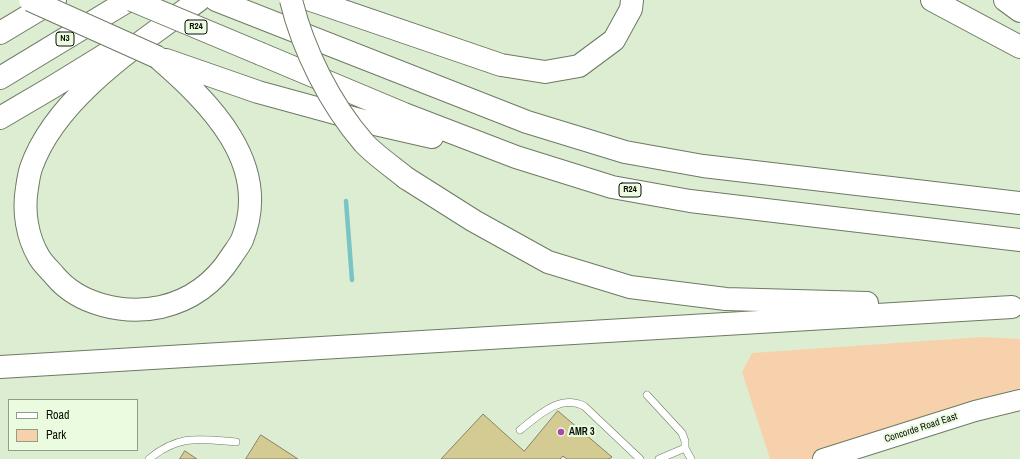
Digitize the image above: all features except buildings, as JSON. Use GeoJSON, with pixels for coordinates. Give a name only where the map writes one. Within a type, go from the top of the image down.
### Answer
{"type":"FeatureCollection","features":[{"type":"Feature","properties":{"kind":"highway"},"geometry":{"type":"LineString","coordinates":[[30,0],[157,57],[192,76],[258,92],[375,124],[516,157]]}},
{"type":"Feature","properties":{"kind":"highway"},"geometry":{"type":"LineString","coordinates":[[0,33],[55,0]]}},
{"type":"Feature","properties":{"kind":"highway","name":"R24"},"geometry":{"type":"LineString","coordinates":[[130,0],[404,114],[516,157],[612,187],[690,200],[1020,240]]}},
{"type":"Feature","properties":{"kind":"highway","name":"N3"},"geometry":{"type":"LineString","coordinates":[[0,78],[130,0]]}},
{"type":"Feature","properties":{"kind":"highway"},"geometry":{"type":"LineString","coordinates":[[0,118],[194,0]]}},
{"type":"Feature","properties":{"kind":"highway"},"geometry":{"type":"LineString","coordinates":[[192,76],[207,105],[223,124],[236,145],[245,169],[249,190],[249,214],[242,241],[216,277],[204,288],[186,298],[161,307],[120,309],[101,305],[79,295],[57,279],[40,258],[30,238],[26,218],[25,201],[30,169],[44,140],[68,107],[107,68],[199,0]]}},
{"type":"Feature","properties":{"kind":"highway"},"geometry":{"type":"LineString","coordinates":[[216,0],[527,122],[624,152],[703,166],[1020,203]]}},
{"type":"Feature","properties":{"kind":"highway"},"geometry":{"type":"LineString","coordinates":[[291,0],[300,33],[313,62],[336,105],[365,144],[406,178],[474,221],[548,262],[630,287],[726,299],[1016,308]]}},
{"type":"Feature","properties":{"kind":"highway"},"geometry":{"type":"LineString","coordinates":[[311,0],[501,65],[546,72],[578,66],[614,40],[631,9],[632,0]]}},
{"type":"Feature","properties":{"kind":"highway"},"geometry":{"type":"LineString","coordinates":[[932,0],[1020,47]]}},
{"type":"Feature","properties":{"kind":"highway"},"geometry":{"type":"LineString","coordinates":[[1005,0],[1020,11]]}},
{"type":"Feature","properties":{"kind":"highway"},"geometry":{"type":"LineString","coordinates":[[0,367],[1016,308]]}},
{"type":"Feature","properties":{"kind":"main road","name":"Concorde Road East"},"geometry":{"type":"LineString","coordinates":[[823,459],[975,411],[1020,400]]}},
{"type":"Feature","properties":{"kind":"lane"},"geometry":{"type":"LineString","coordinates":[[647,395],[682,433],[685,440],[685,448],[692,459]]}},
{"type":"Feature","properties":{"kind":"lane"},"geometry":{"type":"LineString","coordinates":[[520,430],[547,409],[564,402],[579,403],[640,459]]}},
{"type":"Feature","properties":{"kind":"lane"},"geometry":{"type":"LineString","coordinates":[[149,459],[183,440],[194,439],[236,442]]}},
{"type":"Feature","properties":{"kind":"lane"},"geometry":{"type":"LineString","coordinates":[[659,459],[685,448]]}},
{"type":"Feature","properties":{"kind":"green space"},"geometry":{"type":"Polygon","coordinates":[[[983,337],[1020,339],[1020,389],[1012,390],[924,421],[829,459],[770,459],[742,372],[752,353],[983,337]]]}},
{"type":"Feature","properties":{"kind":"waterway"},"geometry":{"type":"LineString","coordinates":[[346,201],[352,280]]}},
{"type":"Feature","properties":{"kind":"place","name":"AMR 3"},"geometry":{"type":"Point","coordinates":[561,432]}}]}
